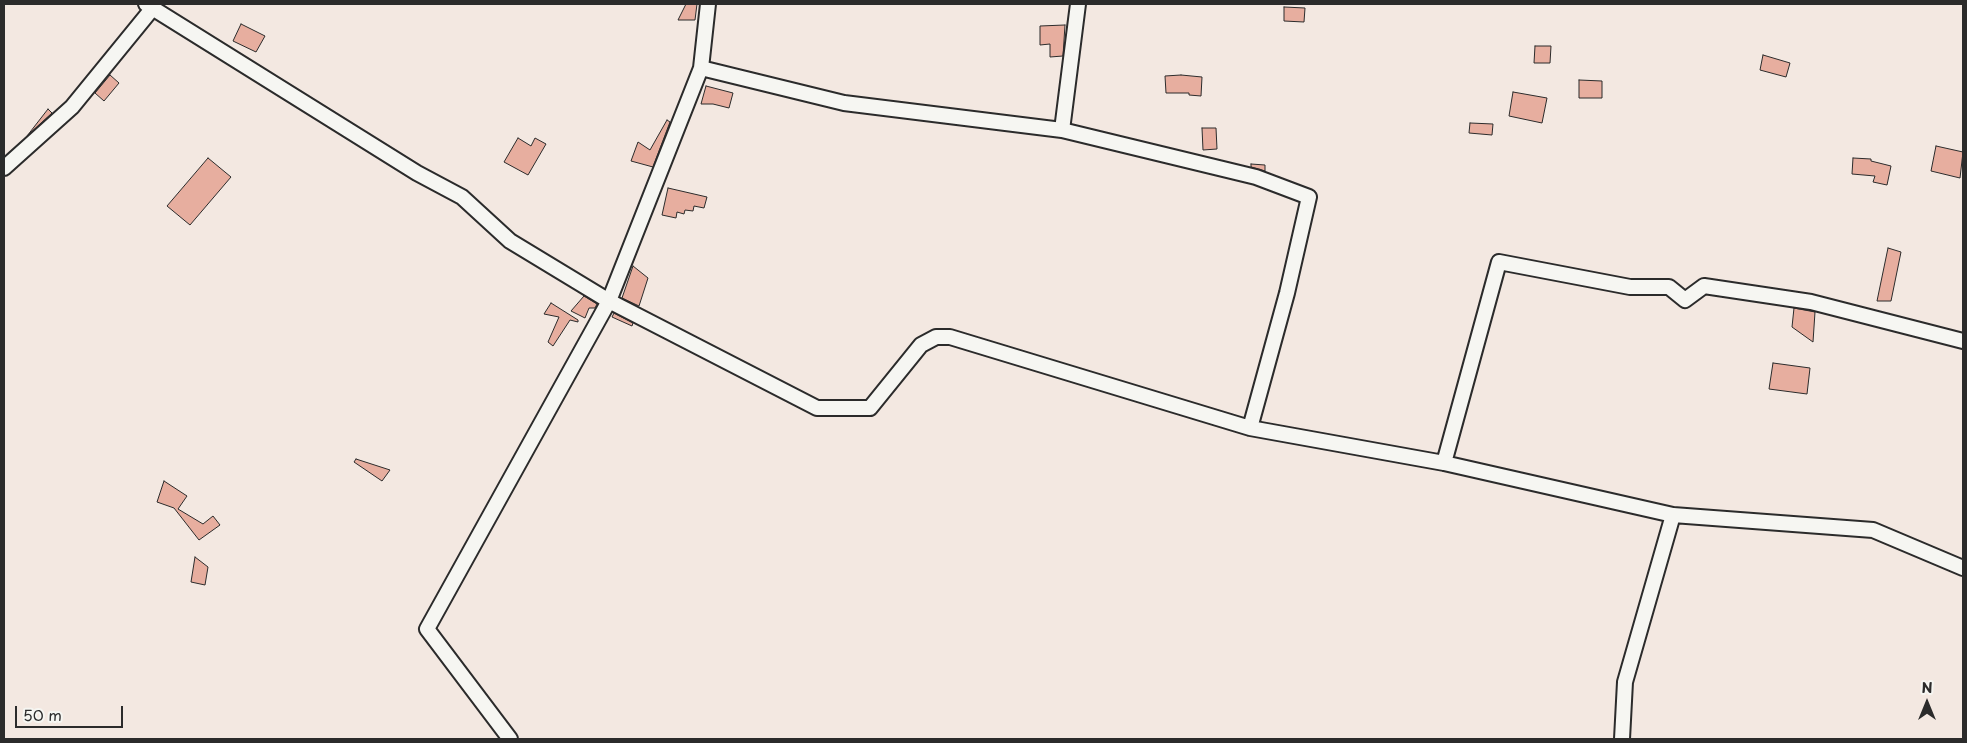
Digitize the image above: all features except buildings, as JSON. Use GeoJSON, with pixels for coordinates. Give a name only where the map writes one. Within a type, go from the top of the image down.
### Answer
{"type":"FeatureCollection","features":[{"type":"Feature","properties":{"kind":"street"},"geometry":{"type":"LineString","coordinates":[[510,739],[427,629],[610,301],[701,68],[708,4]]}},
{"type":"Feature","properties":{"kind":"street"},"geometry":{"type":"LineString","coordinates":[[1062,130],[1078,4]]}},
{"type":"Feature","properties":{"kind":"street"},"geometry":{"type":"LineString","coordinates":[[4,168],[72,107],[149,6],[417,173],[462,197],[510,241],[610,301],[817,408],[870,408],[921,346],[936,337],[950,337],[1250,428],[1444,463],[1673,515],[1873,530],[1963,568]]}},
{"type":"Feature","properties":{"kind":"street"},"geometry":{"type":"LineString","coordinates":[[701,68],[844,103],[1062,130],[1256,177],[1309,197],[1287,293],[1250,428]]}},
{"type":"Feature","properties":{"kind":"street"},"geometry":{"type":"LineString","coordinates":[[1444,463],[1499,262],[1630,287],[1669,287],[1685,300],[1704,286],[1810,302],[1963,341]]}},
{"type":"Feature","properties":{"kind":"street"},"geometry":{"type":"LineString","coordinates":[[1622,739],[1625,682],[1673,515]]}}]}
